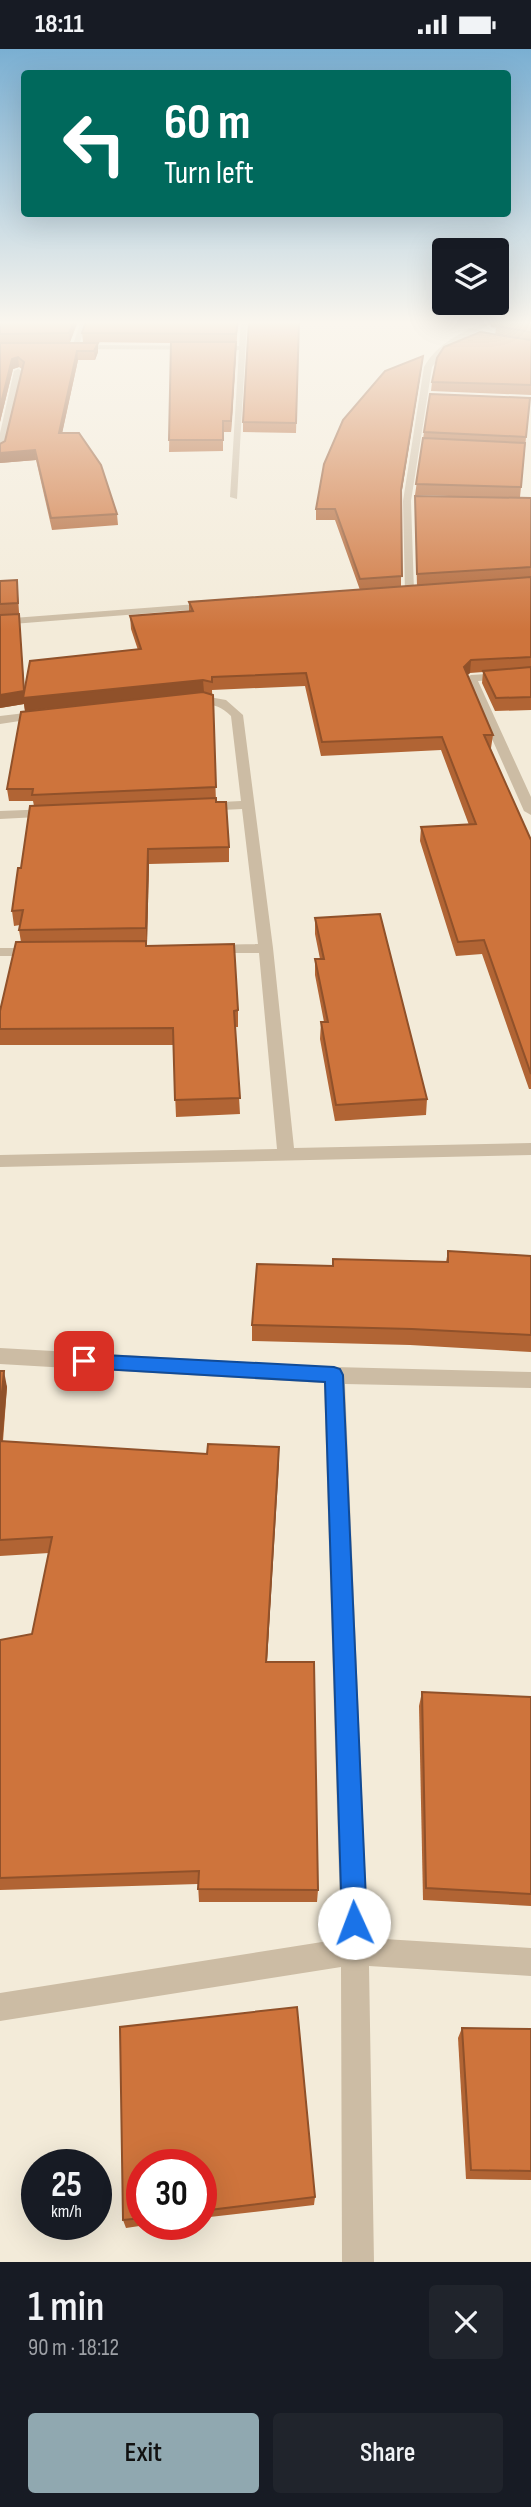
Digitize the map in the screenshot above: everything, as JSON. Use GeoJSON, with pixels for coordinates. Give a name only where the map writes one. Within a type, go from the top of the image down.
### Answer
{"type":"FeatureCollection","features":[{"type":"Feature","properties":{"kind":"street"},"geometry":{"type":"LineString","coordinates":[[0,451],[6,424]]}},
{"type":"Feature","properties":{"kind":"street"},"geometry":{"type":"LineString","coordinates":[[234,497],[237,424]]}},
{"type":"Feature","properties":{"kind":"street"},"geometry":{"type":"LineString","coordinates":[[409,591],[407,501],[420,424]]}},
{"type":"Feature","properties":{"kind":"street"},"geometry":{"type":"LineString","coordinates":[[417,443],[429,443]]}},
{"type":"Feature","properties":{"kind":"street"},"geometry":{"type":"LineString","coordinates":[[407,501],[421,501]]}},
{"type":"Feature","properties":{"kind":"street"},"geometry":{"type":"LineString","coordinates":[[395,592],[422,590]]}},
{"type":"Feature","properties":{"kind":"street"},"geometry":{"type":"LineString","coordinates":[[0,622],[218,605]]}},
{"type":"Feature","properties":{"kind":"street"},"geometry":{"type":"LineString","coordinates":[[531,674],[471,678],[531,811]]}},
{"type":"Feature","properties":{"kind":"street"},"geometry":{"type":"LineString","coordinates":[[178,701],[204,698],[226,703],[237,715],[266,949],[286,1155]]}},
{"type":"Feature","properties":{"kind":"street"},"geometry":{"type":"LineString","coordinates":[[0,720],[62,713]]}},
{"type":"Feature","properties":{"kind":"street"},"geometry":{"type":"LineString","coordinates":[[193,807],[248,805]]}},
{"type":"Feature","properties":{"kind":"street"},"geometry":{"type":"LineString","coordinates":[[0,815],[69,812]]}},
{"type":"Feature","properties":{"kind":"street"},"geometry":{"type":"LineString","coordinates":[[196,950],[266,949]]}},
{"type":"Feature","properties":{"kind":"street"},"geometry":{"type":"LineString","coordinates":[[0,952],[56,951]]}},
{"type":"Feature","properties":{"kind":"street"},"geometry":{"type":"LineString","coordinates":[[0,1161],[531,1149]]}},
{"type":"Feature","properties":{"kind":"street"},"geometry":{"type":"LineString","coordinates":[[0,1356],[334,1375],[531,1380]]}},
{"type":"Feature","properties":{"kind":"street"},"geometry":{"type":"LineString","coordinates":[[334,1375],[355,1951],[358,2262]]}},
{"type":"Feature","properties":{"kind":"street"},"geometry":{"type":"LineString","coordinates":[[0,2007],[355,1951],[531,1962]]}},
{"type":"Feature","properties":{"kind":"building"},"geometry":{"type":"Polygon","coordinates":[[[9,424],[61,424],[59,433],[79,433],[101,465],[117,514],[51,518],[35,450],[0,453],[0,444],[5,441],[9,424]]]}},
{"type":"Feature","properties":{"kind":"building"},"geometry":{"type":"Polygon","coordinates":[[[169,424],[223,424],[223,440],[169,440],[169,424]]]}},
{"type":"Feature","properties":{"kind":"building"},"geometry":{"type":"Polygon","coordinates":[[[341,424],[412,424],[401,490],[402,576],[360,579],[335,509],[316,509],[324,464],[341,424]]]}},
{"type":"Feature","properties":{"kind":"building"},"geometry":{"type":"Polygon","coordinates":[[[425,424],[527,424],[526,437],[424,432],[425,424]]]}},
{"type":"Feature","properties":{"kind":"building"},"geometry":{"type":"Polygon","coordinates":[[[423,438],[525,443],[521,487],[416,484],[423,438]]]}},
{"type":"Feature","properties":{"kind":"building"},"geometry":{"type":"Polygon","coordinates":[[[415,496],[531,498],[531,567],[417,574],[415,496]]]}},
{"type":"Feature","properties":{"kind":"building"},"geometry":{"type":"Polygon","coordinates":[[[531,577],[531,657],[471,660],[464,667],[493,735],[484,735],[531,840],[531,1074],[484,940],[458,942],[421,827],[476,824],[442,737],[322,742],[306,673],[212,677],[212,682],[203,680],[23,698],[30,661],[141,649],[130,616],[193,611],[189,602],[531,577]]]}},
{"type":"Feature","properties":{"kind":"building"},"geometry":{"type":"Polygon","coordinates":[[[17,580],[18,603],[0,604],[0,581],[17,580]]]}},
{"type":"Feature","properties":{"kind":"building"},"geometry":{"type":"Polygon","coordinates":[[[19,614],[24,691],[0,695],[0,615],[19,614]]]}},
{"type":"Feature","properties":{"kind":"building"},"geometry":{"type":"Polygon","coordinates":[[[531,667],[531,697],[496,698],[483,671],[531,667]]]}},
{"type":"Feature","properties":{"kind":"building"},"geometry":{"type":"Polygon","coordinates":[[[203,692],[213,695],[216,787],[32,795],[33,789],[7,789],[21,712],[203,692]]]}},
{"type":"Feature","properties":{"kind":"building"},"geometry":{"type":"Polygon","coordinates":[[[216,798],[216,802],[226,802],[229,847],[148,849],[146,928],[19,930],[23,910],[12,911],[30,806],[216,798]]]}},
{"type":"Feature","properties":{"kind":"building"},"geometry":{"type":"Polygon","coordinates":[[[380,914],[427,1099],[336,1105],[321,1022],[328,1022],[315,959],[324,959],[315,918],[380,914]]]}},
{"type":"Feature","properties":{"kind":"building"},"geometry":{"type":"Polygon","coordinates":[[[146,941],[146,946],[234,944],[238,1010],[234,1011],[240,1098],[175,1100],[173,1028],[0,1029],[0,1011],[16,942],[146,941]]]}},
{"type":"Feature","properties":{"kind":"building"},"geometry":{"type":"Polygon","coordinates":[[[448,1251],[531,1256],[531,1335],[252,1325],[257,1264],[333,1266],[333,1259],[448,1262],[448,1251]]]}},
{"type":"Feature","properties":{"kind":"building"},"geometry":{"type":"Polygon","coordinates":[[[0,1371],[4,1371],[0,1413],[0,1371]]]}},
{"type":"Feature","properties":{"kind":"building"},"geometry":{"type":"Polygon","coordinates":[[[0,1441],[207,1454],[208,1444],[279,1447],[266,1662],[314,1662],[318,1890],[198,1889],[199,1871],[0,1878],[0,1640],[32,1634],[52,1537],[0,1540],[0,1441]]]}},
{"type":"Feature","properties":{"kind":"building"},"geometry":{"type":"Polygon","coordinates":[[[422,1692],[531,1697],[531,1894],[426,1888],[422,1692]]]}},
{"type":"Feature","properties":{"kind":"building"},"geometry":{"type":"Polygon","coordinates":[[[297,2007],[315,2197],[217,2209],[217,2149],[126,2149],[126,2220],[123,2220],[120,2027],[297,2007]]]}},
{"type":"Feature","properties":{"kind":"building"},"geometry":{"type":"Polygon","coordinates":[[[462,2028],[531,2029],[531,2171],[471,2170],[462,2028]]]}},
{"type":"Feature","properties":{"kind":"route"},"geometry":{"type":"LineString","coordinates":[[84,1361],[334,1375],[354,1923]]}}]}
